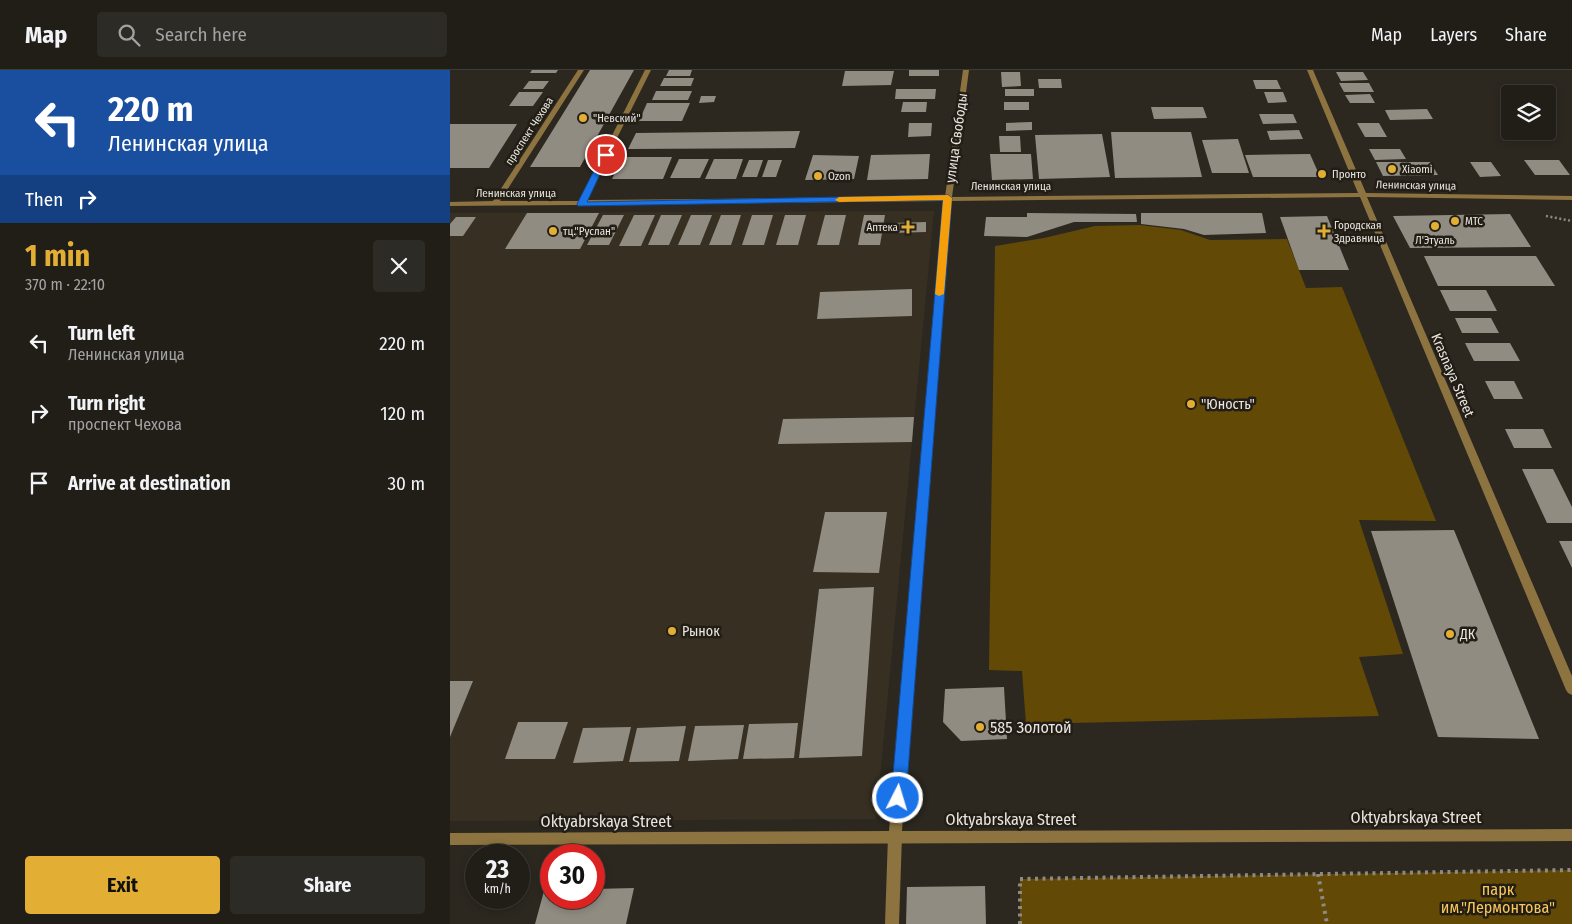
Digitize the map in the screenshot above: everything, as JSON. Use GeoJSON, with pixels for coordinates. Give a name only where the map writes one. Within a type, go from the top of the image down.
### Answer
{"type":"FeatureCollection","features":[{"type":"Feature","properties":{"kind":"street","name":"проспект Чехова"},"geometry":{"type":"LineString","coordinates":[[495,204],[581,70]]}},
{"type":"Feature","properties":{"kind":"street"},"geometry":{"type":"LineString","coordinates":[[581,204],[648,70]]}},
{"type":"Feature","properties":{"kind":"street","name":"улица Свободы"},"geometry":{"type":"LineString","coordinates":[[892,924],[895,836],[948,198],[966,70]]}},
{"type":"Feature","properties":{"kind":"street","name":"Krasnaya Street"},"geometry":{"type":"LineString","coordinates":[[1310,70],[1572,690]]}},
{"type":"Feature","properties":{"kind":"street","name":"Ленинская улица"},"geometry":{"type":"LineString","coordinates":[[450,204],[1362,195],[1572,198]]}},
{"type":"Feature","properties":{"kind":"street","name":"Oktyabrskaya Street"},"geometry":{"type":"LineString","coordinates":[[450,839],[1572,834]]}},
{"type":"Feature","properties":{"kind":"path"},"geometry":{"type":"LineString","coordinates":[[1545,216],[1572,221]]}},
{"type":"Feature","properties":{"kind":"path"},"geometry":{"type":"LineString","coordinates":[[1020,924],[1020,879],[1572,870]]}},
{"type":"Feature","properties":{"kind":"path"},"geometry":{"type":"LineString","coordinates":[[1318,874],[1327,924]]}},
{"type":"Feature","properties":{"kind":"shaded area","name":"Рынок"},"geometry":{"type":"Polygon","coordinates":[[[934,211],[876,819],[450,821],[450,213],[934,211]]]}},
{"type":"Feature","properties":{"kind":"green space","name":"\"Юность\""},"geometry":{"type":"Polygon","coordinates":[[[1140,225],[1181,230],[1210,240],[1287,239],[1306,288],[1342,287],[1436,521],[1359,520],[1403,654],[1359,657],[1379,716],[1026,724],[1022,671],[989,670],[995,246],[1044,238],[1095,226],[1140,225]]]}},
{"type":"Feature","properties":{"kind":"green space","name":"парк им.\"Лермонтова\""},"geometry":{"type":"Polygon","coordinates":[[[1572,870],[1572,924],[1020,924],[1020,879],[1572,870]]]}},
{"type":"Feature","properties":{"kind":"building"},"geometry":{"type":"Polygon","coordinates":[[[532,70],[558,70],[556,73],[530,73],[532,70]]]}},
{"type":"Feature","properties":{"kind":"building","name":"\"Невский\""},"geometry":{"type":"Polygon","coordinates":[[[590,70],[634,70],[580,167],[530,167],[590,70]]]}},
{"type":"Feature","properties":{"kind":"building"},"geometry":{"type":"Polygon","coordinates":[[[669,70],[692,70],[690,76],[666,76],[669,70]]]}},
{"type":"Feature","properties":{"kind":"building"},"geometry":{"type":"Polygon","coordinates":[[[909,70],[939,70],[939,76],[909,76],[909,70]]]}},
{"type":"Feature","properties":{"kind":"building"},"geometry":{"type":"Polygon","coordinates":[[[845,71],[894,71],[891,85],[842,86],[845,71]]]}},
{"type":"Feature","properties":{"kind":"building"},"geometry":{"type":"Polygon","coordinates":[[[1001,72],[1020,72],[1021,86],[1002,87],[1001,72]]]}},
{"type":"Feature","properties":{"kind":"building"},"geometry":{"type":"Polygon","coordinates":[[[1336,72],[1363,72],[1368,80],[1341,81],[1336,72]]]}},
{"type":"Feature","properties":{"kind":"building"},"geometry":{"type":"Polygon","coordinates":[[[664,78],[694,78],[691,86],[660,86],[664,78]]]}},
{"type":"Feature","properties":{"kind":"building"},"geometry":{"type":"Polygon","coordinates":[[[1038,79],[1061,79],[1062,88],[1039,88],[1038,79]]]}},
{"type":"Feature","properties":{"kind":"building"},"geometry":{"type":"Polygon","coordinates":[[[1253,80],[1277,80],[1281,89],[1256,89],[1253,80]]]}},
{"type":"Feature","properties":{"kind":"building"},"geometry":{"type":"Polygon","coordinates":[[[529,81],[549,81],[543,89],[523,89],[529,81]]]}},
{"type":"Feature","properties":{"kind":"building"},"geometry":{"type":"Polygon","coordinates":[[[1339,83],[1369,83],[1374,92],[1344,92],[1339,83]]]}},
{"type":"Feature","properties":{"kind":"building"},"geometry":{"type":"Polygon","coordinates":[[[896,89],[936,89],[935,99],[895,99],[896,89]]]}},
{"type":"Feature","properties":{"kind":"building"},"geometry":{"type":"Polygon","coordinates":[[[1005,89],[1034,89],[1034,96],[1005,96],[1005,89]]]}},
{"type":"Feature","properties":{"kind":"building"},"geometry":{"type":"Polygon","coordinates":[[[656,91],[692,91],[688,100],[652,100],[656,91]]]}},
{"type":"Feature","properties":{"kind":"building"},"geometry":{"type":"Polygon","coordinates":[[[519,92],[543,92],[533,106],[509,106],[519,92]]]}},
{"type":"Feature","properties":{"kind":"building"},"geometry":{"type":"Polygon","coordinates":[[[1264,92],[1283,92],[1287,102],[1268,103],[1264,92]]]}},
{"type":"Feature","properties":{"kind":"building"},"geometry":{"type":"Polygon","coordinates":[[[1370,94],[1375,103],[1350,103],[1345,95],[1370,94]]]}},
{"type":"Feature","properties":{"kind":"building"},"geometry":{"type":"Polygon","coordinates":[[[701,96],[716,96],[714,102],[699,103],[701,96]]]}},
{"type":"Feature","properties":{"kind":"building"},"geometry":{"type":"Polygon","coordinates":[[[903,102],[927,102],[926,112],[901,112],[903,102]]]}},
{"type":"Feature","properties":{"kind":"building"},"geometry":{"type":"Polygon","coordinates":[[[1004,102],[1029,102],[1029,110],[1004,110],[1004,102]]]}},
{"type":"Feature","properties":{"kind":"building"},"geometry":{"type":"Polygon","coordinates":[[[647,103],[690,103],[682,121],[639,121],[647,103]]]}},
{"type":"Feature","properties":{"kind":"building"},"geometry":{"type":"Polygon","coordinates":[[[1151,107],[1203,107],[1207,118],[1154,119],[1151,107]]]}},
{"type":"Feature","properties":{"kind":"building"},"geometry":{"type":"Polygon","coordinates":[[[1427,109],[1433,119],[1390,120],[1385,110],[1427,109]]]}},
{"type":"Feature","properties":{"kind":"building"},"geometry":{"type":"Polygon","coordinates":[[[1259,114],[1293,114],[1297,123],[1263,124],[1259,114]]]}},
{"type":"Feature","properties":{"kind":"building"},"geometry":{"type":"Polygon","coordinates":[[[1032,122],[1032,130],[1006,131],[1006,123],[1032,122]]]}},
{"type":"Feature","properties":{"kind":"building"},"geometry":{"type":"Polygon","coordinates":[[[909,123],[932,123],[931,136],[908,137],[909,123]]]}},
{"type":"Feature","properties":{"kind":"building"},"geometry":{"type":"Polygon","coordinates":[[[1357,123],[1379,123],[1387,137],[1365,137],[1357,123]]]}},
{"type":"Feature","properties":{"kind":"building"},"geometry":{"type":"Polygon","coordinates":[[[450,124],[517,124],[489,168],[450,168],[450,124]]]}},
{"type":"Feature","properties":{"kind":"building"},"geometry":{"type":"Polygon","coordinates":[[[1299,130],[1303,139],[1270,140],[1267,131],[1299,130]]]}},
{"type":"Feature","properties":{"kind":"building"},"geometry":{"type":"Polygon","coordinates":[[[800,131],[795,148],[628,149],[636,133],[800,131]]]}},
{"type":"Feature","properties":{"kind":"building"},"geometry":{"type":"Polygon","coordinates":[[[1111,132],[1191,132],[1202,177],[1115,178],[1111,132]]]}},
{"type":"Feature","properties":{"kind":"building"},"geometry":{"type":"Polygon","coordinates":[[[1102,134],[1110,177],[1039,179],[1035,135],[1102,134]]]}},
{"type":"Feature","properties":{"kind":"building"},"geometry":{"type":"Polygon","coordinates":[[[999,136],[1020,136],[1021,152],[1000,152],[999,136]]]}},
{"type":"Feature","properties":{"kind":"building"},"geometry":{"type":"Polygon","coordinates":[[[1238,139],[1249,173],[1212,173],[1202,140],[1238,139]]]}},
{"type":"Feature","properties":{"kind":"building"},"geometry":{"type":"Polygon","coordinates":[[[1369,149],[1400,149],[1406,159],[1375,160],[1369,149]]]}},
{"type":"Feature","properties":{"kind":"building"},"geometry":{"type":"Polygon","coordinates":[[[930,154],[928,179],[867,180],[871,155],[930,154]]]}},
{"type":"Feature","properties":{"kind":"building"},"geometry":{"type":"Polygon","coordinates":[[[990,154],[1031,154],[1033,179],[992,180],[990,154]]]}},
{"type":"Feature","properties":{"kind":"building"},"geometry":{"type":"Polygon","coordinates":[[[1310,154],[1318,172],[1324,172],[1326,177],[1253,177],[1245,155],[1310,154]]]}},
{"type":"Feature","properties":{"kind":"building"},"geometry":{"type":"Polygon","coordinates":[[[813,155],[859,156],[854,179],[805,180],[813,155]]]}},
{"type":"Feature","properties":{"kind":"building"},"geometry":{"type":"Polygon","coordinates":[[[623,157],[672,157],[663,179],[612,179],[623,157]]]}},
{"type":"Feature","properties":{"kind":"building"},"geometry":{"type":"Polygon","coordinates":[[[679,159],[709,159],[700,178],[670,178],[679,159]]]}},
{"type":"Feature","properties":{"kind":"building"},"geometry":{"type":"Polygon","coordinates":[[[714,159],[743,159],[736,179],[705,179],[714,159]]]}},
{"type":"Feature","properties":{"kind":"building"},"geometry":{"type":"Polygon","coordinates":[[[749,160],[763,160],[757,177],[742,177],[749,160]]]}},
{"type":"Feature","properties":{"kind":"building"},"geometry":{"type":"Polygon","coordinates":[[[768,160],[782,160],[776,177],[762,177],[768,160]]]}},
{"type":"Feature","properties":{"kind":"building"},"geometry":{"type":"Polygon","coordinates":[[[1524,160],[1559,160],[1570,175],[1535,175],[1524,160]]]}},
{"type":"Feature","properties":{"kind":"building"},"geometry":{"type":"Polygon","coordinates":[[[1376,162],[1430,162],[1438,175],[1383,176],[1376,162]]]}},
{"type":"Feature","properties":{"kind":"building"},"geometry":{"type":"Polygon","coordinates":[[[1470,162],[1491,162],[1501,176],[1480,177],[1470,162]]]}},
{"type":"Feature","properties":{"kind":"building","name":"тц.\"Руслан\""},"geometry":{"type":"Polygon","coordinates":[[[527,213],[599,213],[580,249],[505,249],[527,213]]]}},
{"type":"Feature","properties":{"kind":"building"},"geometry":{"type":"Polygon","coordinates":[[[1027,213],[1136,214],[1137,222],[1074,222],[1027,237],[984,236],[986,217],[1027,217],[1027,213]]]}},
{"type":"Feature","properties":{"kind":"building"},"geometry":{"type":"Polygon","coordinates":[[[1141,213],[1262,213],[1266,233],[1204,235],[1184,229],[1141,224],[1141,213]]]}},
{"type":"Feature","properties":{"kind":"building"},"geometry":{"type":"Polygon","coordinates":[[[1510,214],[1531,247],[1410,248],[1393,216],[1510,214]]]}},
{"type":"Feature","properties":{"kind":"building"},"geometry":{"type":"Polygon","coordinates":[[[603,215],[624,215],[609,245],[587,245],[603,215]]]}},
{"type":"Feature","properties":{"kind":"building"},"geometry":{"type":"Polygon","coordinates":[[[634,215],[655,215],[641,246],[619,246],[634,215]]]}},
{"type":"Feature","properties":{"kind":"building"},"geometry":{"type":"Polygon","coordinates":[[[661,215],[682,215],[669,245],[648,245],[661,215]]]}},
{"type":"Feature","properties":{"kind":"building"},"geometry":{"type":"Polygon","coordinates":[[[691,215],[712,215],[700,245],[678,245],[691,215]]]}},
{"type":"Feature","properties":{"kind":"building"},"geometry":{"type":"Polygon","coordinates":[[[721,215],[741,215],[731,245],[709,245],[721,215]]]}},
{"type":"Feature","properties":{"kind":"building"},"geometry":{"type":"Polygon","coordinates":[[[752,215],[773,215],[764,245],[742,245],[752,215]]]}},
{"type":"Feature","properties":{"kind":"building"},"geometry":{"type":"Polygon","coordinates":[[[785,215],[806,215],[798,245],[776,245],[785,215]]]}},
{"type":"Feature","properties":{"kind":"building"},"geometry":{"type":"Polygon","coordinates":[[[825,215],[846,215],[839,245],[817,245],[825,215]]]}},
{"type":"Feature","properties":{"kind":"building"},"geometry":{"type":"Polygon","coordinates":[[[864,215],[885,215],[880,245],[858,245],[864,215]]]}},
{"type":"Feature","properties":{"kind":"building"},"geometry":{"type":"Polygon","coordinates":[[[1327,216],[1349,270],[1299,270],[1280,217],[1327,216]]]}},
{"type":"Feature","properties":{"kind":"building"},"geometry":{"type":"Polygon","coordinates":[[[456,217],[476,217],[463,236],[450,236],[450,224],[456,217]]]}},
{"type":"Feature","properties":{"kind":"building","name":"Аптека"},"geometry":{"type":"Polygon","coordinates":[[[926,222],[926,232],[890,233],[891,223],[926,222]]]}},
{"type":"Feature","properties":{"kind":"building"},"geometry":{"type":"Polygon","coordinates":[[[1424,256],[1536,256],[1555,286],[1438,286],[1424,256]]]}},
{"type":"Feature","properties":{"kind":"building"},"geometry":{"type":"Polygon","coordinates":[[[912,289],[912,316],[817,319],[820,292],[912,289]]]}},
{"type":"Feature","properties":{"kind":"building"},"geometry":{"type":"Polygon","coordinates":[[[1440,290],[1486,290],[1497,311],[1450,311],[1440,290]]]}},
{"type":"Feature","properties":{"kind":"building"},"geometry":{"type":"Polygon","coordinates":[[[1455,318],[1491,318],[1499,333],[1462,333],[1455,318]]]}},
{"type":"Feature","properties":{"kind":"building"},"geometry":{"type":"Polygon","coordinates":[[[1465,343],[1510,343],[1520,361],[1474,361],[1465,343]]]}},
{"type":"Feature","properties":{"kind":"building"},"geometry":{"type":"Polygon","coordinates":[[[1485,381],[1514,381],[1523,399],[1494,399],[1485,381]]]}},
{"type":"Feature","properties":{"kind":"building"},"geometry":{"type":"Polygon","coordinates":[[[914,417],[912,442],[778,444],[783,419],[914,417]]]}},
{"type":"Feature","properties":{"kind":"building"},"geometry":{"type":"Polygon","coordinates":[[[1505,429],[1543,429],[1552,448],[1514,448],[1505,429]]]}},
{"type":"Feature","properties":{"kind":"building"},"geometry":{"type":"Polygon","coordinates":[[[1522,469],[1553,469],[1572,507],[1572,523],[1547,523],[1522,469]]]}},
{"type":"Feature","properties":{"kind":"building"},"geometry":{"type":"Polygon","coordinates":[[[825,512],[887,512],[879,573],[813,572],[825,512]]]}},
{"type":"Feature","properties":{"kind":"building","name":"ДК"},"geometry":{"type":"Polygon","coordinates":[[[1454,530],[1539,739],[1438,737],[1371,531],[1454,530]]]}},
{"type":"Feature","properties":{"kind":"building"},"geometry":{"type":"Polygon","coordinates":[[[1559,541],[1572,541],[1572,568],[1559,541]]]}},
{"type":"Feature","properties":{"kind":"building"},"geometry":{"type":"Polygon","coordinates":[[[874,587],[862,756],[799,758],[819,589],[874,587]]]}},
{"type":"Feature","properties":{"kind":"building"},"geometry":{"type":"Polygon","coordinates":[[[450,681],[473,681],[450,737],[450,681]]]}},
{"type":"Feature","properties":{"kind":"building"},"geometry":{"type":"Polygon","coordinates":[[[1004,687],[1007,739],[961,741],[943,722],[945,689],[1004,687]]]}},
{"type":"Feature","properties":{"kind":"building"},"geometry":{"type":"Polygon","coordinates":[[[518,722],[568,722],[555,759],[505,759],[518,722]]]}},
{"type":"Feature","properties":{"kind":"building"},"geometry":{"type":"Polygon","coordinates":[[[798,723],[794,758],[743,759],[749,724],[798,723]]]}},
{"type":"Feature","properties":{"kind":"building"},"geometry":{"type":"Polygon","coordinates":[[[744,725],[738,759],[688,761],[695,726],[744,725]]]}},
{"type":"Feature","properties":{"kind":"building"},"geometry":{"type":"Polygon","coordinates":[[[686,726],[679,761],[629,762],[637,728],[686,726]]]}},
{"type":"Feature","properties":{"kind":"building"},"geometry":{"type":"Polygon","coordinates":[[[631,727],[623,761],[573,763],[583,728],[631,727]]]}},
{"type":"Feature","properties":{"kind":"building"},"geometry":{"type":"Polygon","coordinates":[[[985,886],[986,924],[906,924],[907,887],[985,886]]]}},
{"type":"Feature","properties":{"kind":"building"},"geometry":{"type":"Polygon","coordinates":[[[634,888],[626,924],[535,924],[540,906],[540,909],[605,909],[605,889],[634,888]]]}},
{"type":"Feature","properties":{"kind":"slow traffic"},"geometry":{"type":"LineString","coordinates":[[839,200],[948,198],[939,294]]}},
{"type":"Feature","properties":{"kind":"place","name":"\"Невский\""},"geometry":{"type":"Point","coordinates":[583,118]}},
{"type":"Feature","properties":{"kind":"place","name":"Xiaomi"},"geometry":{"type":"Point","coordinates":[1392,169]}},
{"type":"Feature","properties":{"kind":"place","name":"Пронто"},"geometry":{"type":"Point","coordinates":[1322,174]}},
{"type":"Feature","properties":{"kind":"place","name":"Ozon"},"geometry":{"type":"Point","coordinates":[818,176]}},
{"type":"Feature","properties":{"kind":"place","name":"МТС"},"geometry":{"type":"Point","coordinates":[1455,221]}},
{"type":"Feature","properties":{"kind":"place","name":"Л'Этуаль"},"geometry":{"type":"Point","coordinates":[1435,226]}},
{"type":"Feature","properties":{"kind":"place","name":"Аптека"},"geometry":{"type":"Point","coordinates":[908,227]}},
{"type":"Feature","properties":{"kind":"place","name":"тц.\"Руслан\""},"geometry":{"type":"Point","coordinates":[553,231]}},
{"type":"Feature","properties":{"kind":"place","name":"Городская Здравница"},"geometry":{"type":"Point","coordinates":[1324,231]}},
{"type":"Feature","properties":{"kind":"place","name":"\"Юность\""},"geometry":{"type":"Point","coordinates":[1191,404]}},
{"type":"Feature","properties":{"kind":"place","name":"Рынок"},"geometry":{"type":"Point","coordinates":[672,631]}},
{"type":"Feature","properties":{"kind":"place","name":"ДК"},"geometry":{"type":"Point","coordinates":[1450,634]}},
{"type":"Feature","properties":{"kind":"place","name":"585 Золотой"},"geometry":{"type":"Point","coordinates":[980,727]}},
{"type":"Feature","properties":{"kind":"route"},"geometry":{"type":"LineString","coordinates":[[606,155],[581,204],[948,198],[898,798]]}}]}
